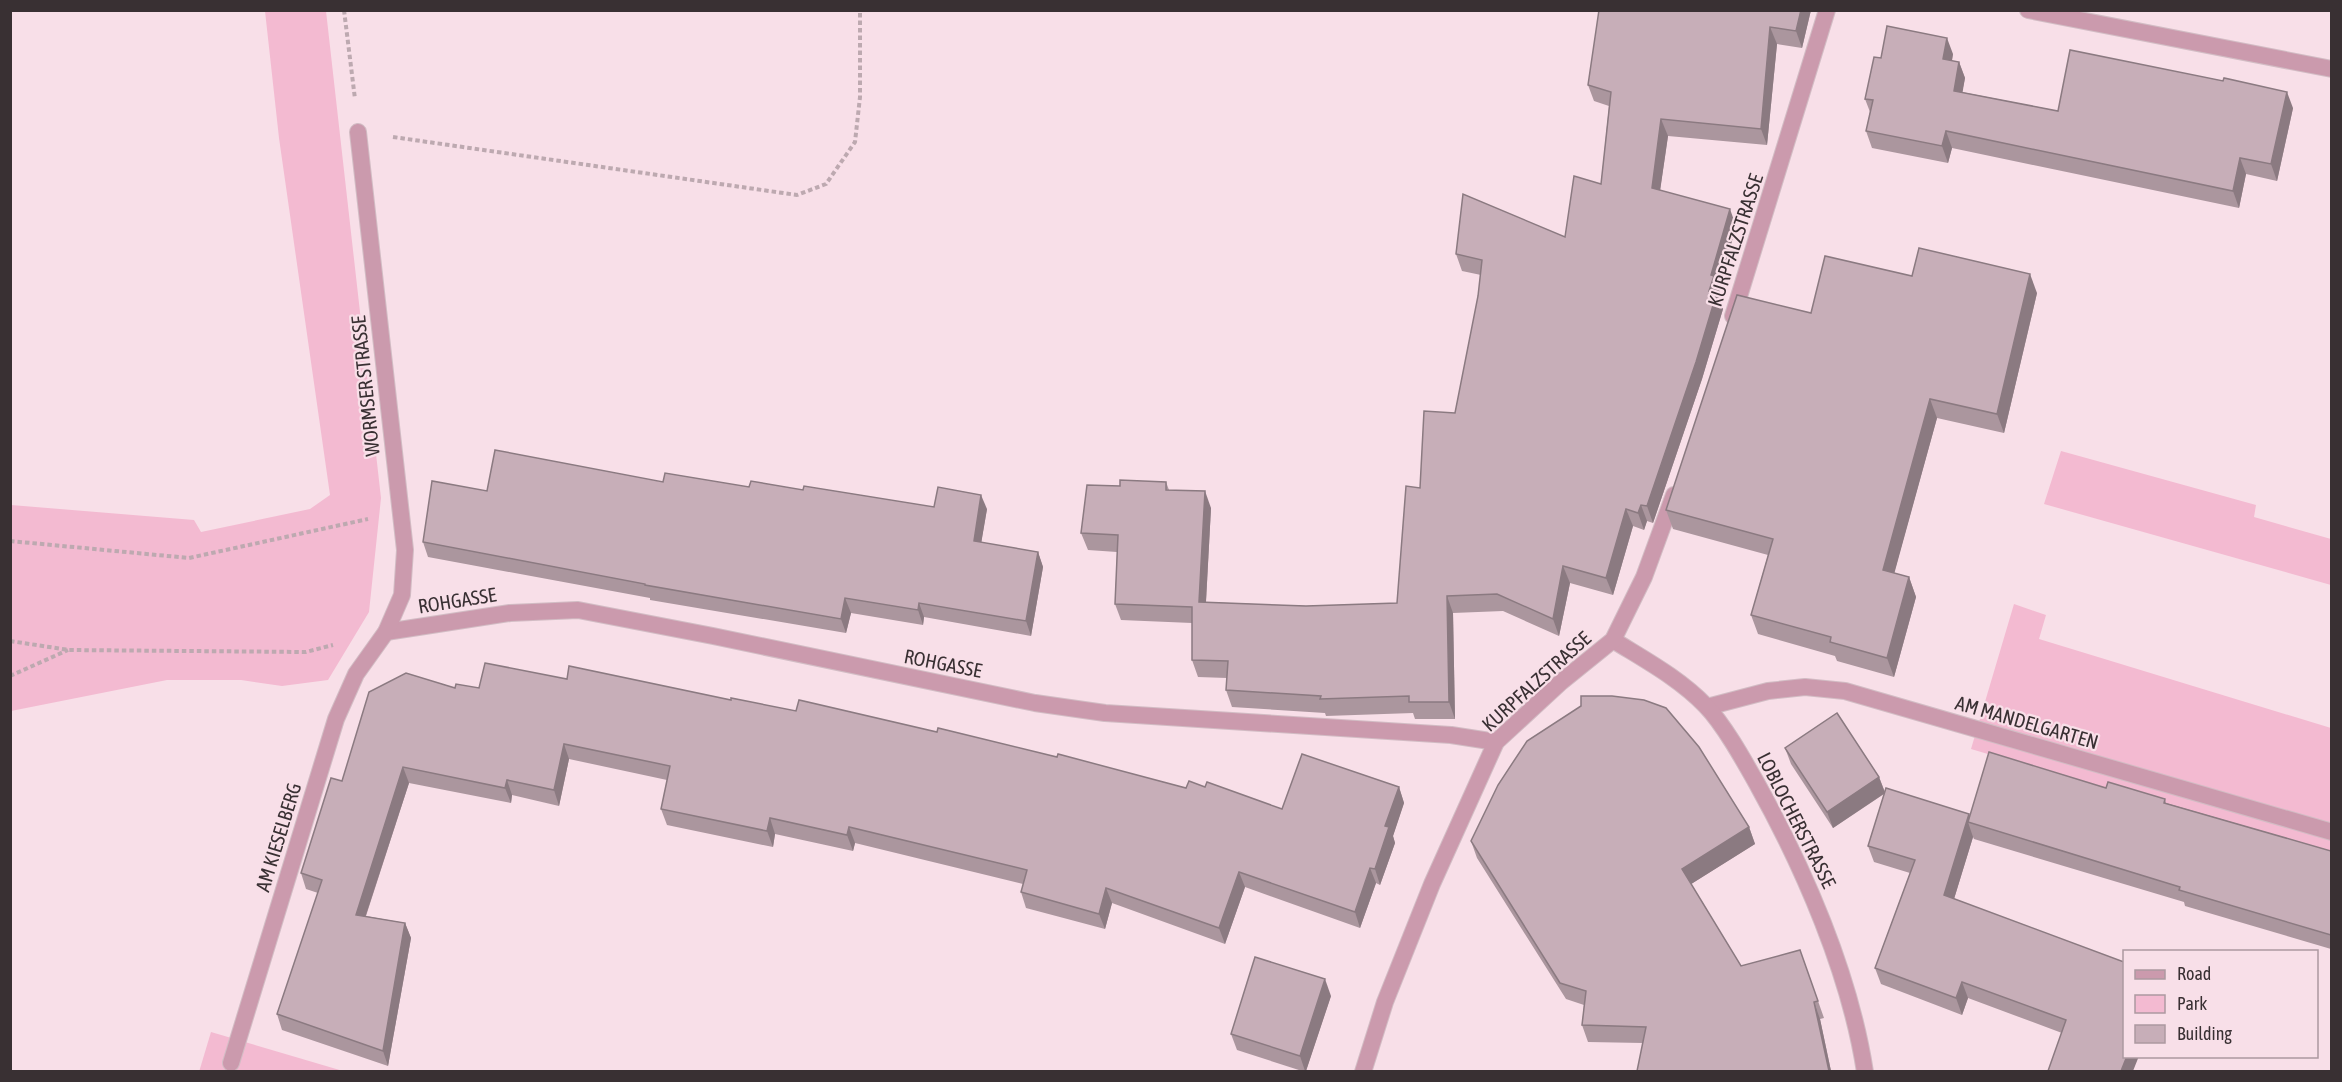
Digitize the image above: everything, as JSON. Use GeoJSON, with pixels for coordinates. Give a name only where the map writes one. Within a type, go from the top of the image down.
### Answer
{"type":"FeatureCollection","features":[{"type":"Feature","properties":{"kind":"street","name":"KURPFALZSTRASSE"},"geometry":{"type":"LineString","coordinates":[[1726,337],[1827,10]]}},
{"type":"Feature","properties":{"kind":"street"},"geometry":{"type":"LineString","coordinates":[[2028,10],[2331,69]]}},
{"type":"Feature","properties":{"kind":"street","name":"WORMSER STRASSE"},"geometry":{"type":"LineString","coordinates":[[358,132],[405,550],[402,595],[386,632]]}},
{"type":"Feature","properties":{"kind":"street","name":"KURPFALZSTRASSE"},"geometry":{"type":"LineString","coordinates":[[1363,1071],[1385,1002],[1428,895],[1496,742],[1561,682],[1613,640],[1644,577],[1678,482]]}},
{"type":"Feature","properties":{"kind":"street","name":"ROHGASSE"},"geometry":{"type":"LineString","coordinates":[[386,632],[510,614],[578,610],[1035,703],[1105,713],[1451,735],[1496,742]]}},
{"type":"Feature","properties":{"kind":"street","name":"AM KIESELBERG"},"geometry":{"type":"LineString","coordinates":[[231,1063],[336,719],[356,674],[386,632]]}},
{"type":"Feature","properties":{"kind":"street","name":"LOBLOCHERSTRASSE"},"geometry":{"type":"LineString","coordinates":[[1613,640],[1670,675],[1707,707],[1743,759],[1768,803],[1814,899],[1839,968],[1865,1071]]}},
{"type":"Feature","properties":{"kind":"street","name":"AM MANDELGARTEN"},"geometry":{"type":"LineString","coordinates":[[1707,707],[1768,691],[1805,687],[1845,691],[2331,832]]}},
{"type":"Feature","properties":{"kind":"path"},"geometry":{"type":"LineString","coordinates":[[344,10],[358,132],[797,195],[826,184],[855,142],[860,97],[860,10]]}},
{"type":"Feature","properties":{"kind":"path"},"geometry":{"type":"LineString","coordinates":[[10,541],[189,558],[401,512]]}},
{"type":"Feature","properties":{"kind":"path"},"geometry":{"type":"LineString","coordinates":[[10,641],[69,650],[306,652],[386,632]]}},
{"type":"Feature","properties":{"kind":"path"},"geometry":{"type":"LineString","coordinates":[[10,676],[69,650]]}},
{"type":"Feature","properties":{"kind":"green space"},"geometry":{"type":"Polygon","coordinates":[[[265,11],[326,11],[381,498],[369,612],[328,680],[282,686],[241,680],[167,680],[11,711],[11,505],[194,520],[201,532],[310,509],[330,495],[279,138],[265,11]]]}},
{"type":"Feature","properties":{"kind":"green space"},"geometry":{"type":"Polygon","coordinates":[[[2061,451],[2256,505],[2254,517],[2331,539],[2331,585],[2044,504],[2061,451]]]}},
{"type":"Feature","properties":{"kind":"green space"},"geometry":{"type":"Polygon","coordinates":[[[2014,604],[2046,615],[2039,639],[2331,728],[2331,856],[1971,749],[2014,604]]]}},
{"type":"Feature","properties":{"kind":"green space"},"geometry":{"type":"Polygon","coordinates":[[[211,1032],[343,1071],[199,1072],[211,1032]]]}},
{"type":"Feature","properties":{"kind":"building"},"geometry":{"type":"Polygon","coordinates":[[[1599,10],[1801,10],[1796,31],[1770,27],[1761,129],[1661,119],[1652,188],[1730,209],[1711,275],[1714,276],[1709,291],[1717,292],[1696,362],[1647,506],[1641,505],[1638,513],[1626,509],[1606,578],[1563,566],[1553,619],[1497,594],[1447,596],[1449,702],[1409,702],[1409,696],[1320,699],[1321,696],[1226,690],[1228,661],[1192,660],[1192,607],[1115,604],[1118,535],[1081,533],[1087,485],[1120,486],[1120,480],[1166,482],[1166,490],[1205,491],[1199,602],[1306,606],[1397,603],[1406,486],[1420,488],[1424,411],[1455,413],[1478,296],[1482,260],[1456,254],[1463,194],[1565,237],[1574,176],[1601,184],[1611,92],[1588,85],[1599,10]]]}},
{"type":"Feature","properties":{"kind":"building"},"geometry":{"type":"Polygon","coordinates":[[[1887,26],[1947,38],[1943,59],[1959,62],[1954,91],[2058,111],[2070,50],[2287,92],[2271,164],[2240,158],[2233,191],[1946,131],[1942,146],[1866,131],[1873,100],[1865,99],[1874,57],[1881,58],[1887,26]]]}},
{"type":"Feature","properties":{"kind":"building"},"geometry":{"type":"Polygon","coordinates":[[[1919,248],[2030,274],[1997,414],[1930,399],[1883,570],[1909,577],[1887,658],[1830,642],[1831,637],[1751,615],[1773,539],[1666,510],[1737,295],[1811,313],[1825,256],[1912,276],[1919,248]]]}},
{"type":"Feature","properties":{"kind":"building"},"geometry":{"type":"Polygon","coordinates":[[[495,450],[663,482],[665,473],[749,487],[751,481],[803,490],[804,486],[934,507],[938,487],[981,495],[974,541],[1038,552],[1026,621],[919,603],[918,610],[845,598],[841,619],[645,585],[423,542],[432,481],[487,491],[495,450]]]}},
{"type":"Feature","properties":{"kind":"building"},"geometry":{"type":"Polygon","coordinates":[[[485,663],[567,679],[569,666],[731,700],[731,698],[796,711],[799,700],[937,732],[938,728],[1057,757],[1058,754],[1186,788],[1189,781],[1205,787],[1207,782],[1282,809],[1302,754],[1399,787],[1385,826],[1389,827],[1375,869],[1370,868],[1355,912],[1239,872],[1219,928],[1106,888],[1099,914],[1021,892],[1027,870],[849,827],[847,835],[770,818],[767,831],[661,809],[670,766],[564,744],[554,790],[507,780],[505,788],[403,767],[356,915],[405,923],[383,1051],[277,1014],[322,880],[301,873],[331,778],[342,781],[369,692],[406,673],[455,688],[456,684],[479,688],[485,663]]]}},
{"type":"Feature","properties":{"kind":"building"},"geometry":{"type":"Polygon","coordinates":[[[1581,696],[1612,696],[1644,700],[1666,708],[1699,747],[1749,827],[1682,869],[1741,966],[1800,950],[1818,1001],[1814,1002],[1829,1071],[1637,1071],[1646,1027],[1582,1025],[1586,991],[1560,983],[1471,841],[1498,785],[1527,741],[1581,706],[1581,696]]]}},
{"type":"Feature","properties":{"kind":"building"},"geometry":{"type":"Polygon","coordinates":[[[1837,713],[1879,777],[1827,812],[1785,748],[1837,713]]]}},
{"type":"Feature","properties":{"kind":"building"},"geometry":{"type":"Polygon","coordinates":[[[1989,752],[2106,788],[2108,782],[2165,799],[2164,803],[2331,851],[2331,935],[2179,890],[2180,887],[1968,822],[1989,752]]]}},
{"type":"Feature","properties":{"kind":"building"},"geometry":{"type":"Polygon","coordinates":[[[1886,788],[1969,814],[1944,895],[2123,962],[2123,1058],[2126,1058],[2121,1071],[2048,1071],[2066,1020],[1962,982],[1956,998],[1875,968],[1915,860],[1868,846],[1886,788]]]}},
{"type":"Feature","properties":{"kind":"building"},"geometry":{"type":"Polygon","coordinates":[[[1255,957],[1325,979],[1300,1056],[1231,1034],[1255,957]]]}}]}
